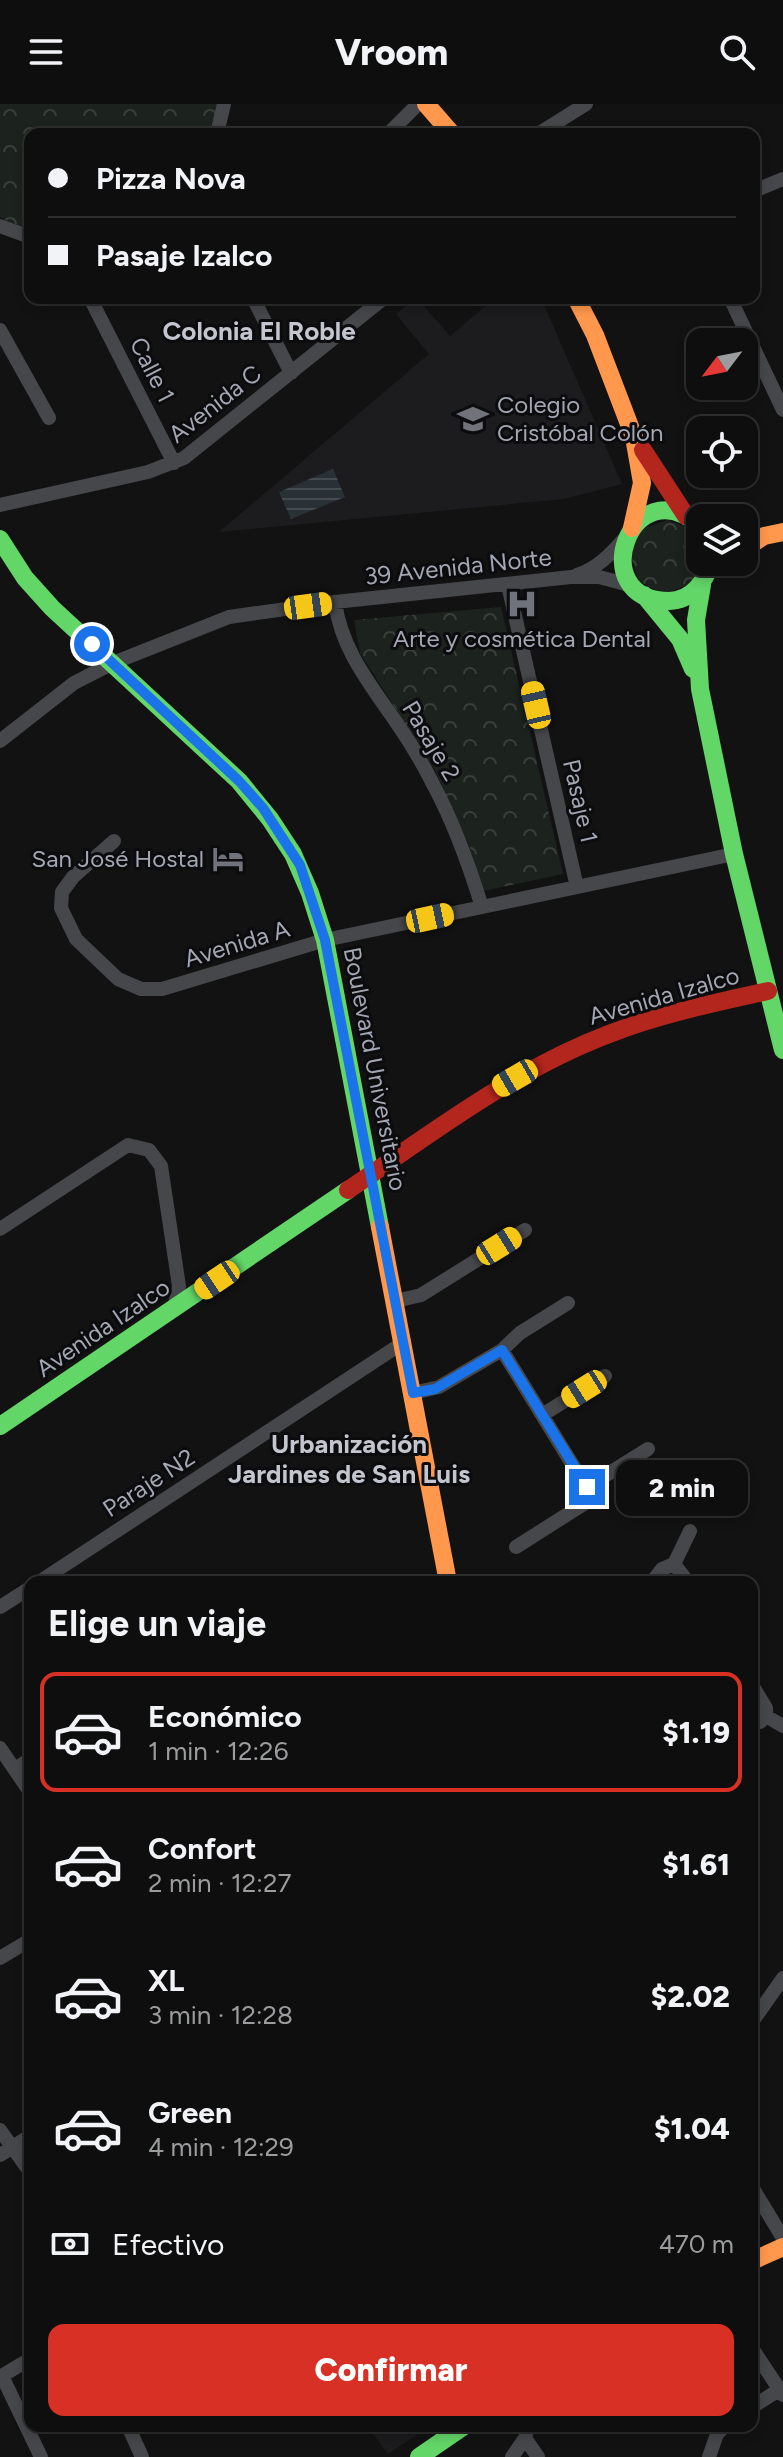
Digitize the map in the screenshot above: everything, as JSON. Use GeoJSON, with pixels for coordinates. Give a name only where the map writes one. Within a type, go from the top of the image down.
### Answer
{"type":"FeatureCollection","features":[{"type":"Feature","properties":{"kind":"street"},"geometry":{"type":"LineString","coordinates":[[218,128],[224,104]]}},
{"type":"Feature","properties":{"kind":"street"},"geometry":{"type":"LineString","coordinates":[[394,128],[418,104]]}},
{"type":"Feature","properties":{"kind":"street"},"geometry":{"type":"LineString","coordinates":[[426,104],[447,128]]}},
{"type":"Feature","properties":{"kind":"street"},"geometry":{"type":"LineString","coordinates":[[548,128],[586,104]]}},
{"type":"Feature","properties":{"kind":"street"},"geometry":{"type":"LineString","coordinates":[[760,189],[783,179]]}},
{"type":"Feature","properties":{"kind":"street"},"geometry":{"type":"LineString","coordinates":[[0,226],[24,235]]}},
{"type":"Feature","properties":{"kind":"street","name":"Calle 1"},"geometry":{"type":"LineString","coordinates":[[93,304],[174,463]]}},
{"type":"Feature","properties":{"kind":"street"},"geometry":{"type":"LineString","coordinates":[[256,304],[291,373]]}},
{"type":"Feature","properties":{"kind":"street","name":"Avenida C"},"geometry":{"type":"LineString","coordinates":[[0,505],[148,472],[174,463],[194,451],[377,304]]}},
{"type":"Feature","properties":{"kind":"street"},"geometry":{"type":"LineString","coordinates":[[579,304],[595,335],[634,437],[663,484],[686,510]]}},
{"type":"Feature","properties":{"kind":"street"},"geometry":{"type":"LineString","coordinates":[[733,304],[783,410]]}},
{"type":"Feature","properties":{"kind":"street"},"geometry":{"type":"LineString","coordinates":[[0,330],[49,418]]}},
{"type":"Feature","properties":{"kind":"street"},"geometry":{"type":"LineString","coordinates":[[634,437],[642,483],[622,561],[626,574],[680,639],[700,689]]}},
{"type":"Feature","properties":{"kind":"street"},"geometry":{"type":"LineString","coordinates":[[629,532],[645,517],[659,512],[676,512],[686,517]]}},
{"type":"Feature","properties":{"kind":"street","name":"39 Avenida Norte"},"geometry":{"type":"LineString","coordinates":[[571,577],[587,572],[599,563],[629,532]]}},
{"type":"Feature","properties":{"kind":"street"},"geometry":{"type":"LineString","coordinates":[[758,535],[783,532]]}},
{"type":"Feature","properties":{"kind":"street"},"geometry":{"type":"LineString","coordinates":[[758,540],[764,536]]}},
{"type":"Feature","properties":{"kind":"street","name":"Boulevard Universitario"},"geometry":{"type":"LineString","coordinates":[[0,539],[39,594],[210,752],[263,808],[300,865],[325,940],[447,1576]]}},
{"type":"Feature","properties":{"kind":"street"},"geometry":{"type":"LineString","coordinates":[[639,591],[662,601],[677,601],[691,595],[706,576]]}},
{"type":"Feature","properties":{"kind":"street"},"geometry":{"type":"LineString","coordinates":[[707,576],[696,620],[700,689],[734,854],[775,990],[783,1050]]}},
{"type":"Feature","properties":{"kind":"street","name":"39 Avenida Norte"},"geometry":{"type":"LineString","coordinates":[[0,741],[74,683],[113,663],[229,617],[335,602],[571,577],[599,577],[639,591]]}},
{"type":"Feature","properties":{"kind":"street","name":"Pasaje 1"},"geometry":{"type":"LineString","coordinates":[[508,585],[577,887]]}},
{"type":"Feature","properties":{"kind":"street","name":"Pasaje 2"},"geometry":{"type":"LineString","coordinates":[[335,602],[337,618],[351,654],[370,687],[398,723],[462,844],[482,907]]}},
{"type":"Feature","properties":{"kind":"street","name":"Avenida A"},"geometry":{"type":"LineString","coordinates":[[114,841],[73,877],[62,892],[61,908],[76,939],[118,979],[141,989],[162,989],[325,940],[734,854]]}},
{"type":"Feature","properties":{"kind":"street","name":"Avenida Izalco"},"geometry":{"type":"LineString","coordinates":[[0,1426],[498,1088],[533,1068],[630,1026],[687,1009],[775,990]]}},
{"type":"Feature","properties":{"kind":"street"},"geometry":{"type":"LineString","coordinates":[[0,1229],[128,1145],[149,1150],[161,1166],[179,1286],[174,1309]]}},
{"type":"Feature","properties":{"kind":"street"},"geometry":{"type":"LineString","coordinates":[[396,1301],[421,1295],[525,1230]]}},
{"type":"Feature","properties":{"kind":"street"},"geometry":{"type":"LineString","coordinates":[[413,1393],[435,1389],[502,1350],[520,1333],[568,1303]]}},
{"type":"Feature","properties":{"kind":"street","name":"Paraje N2"},"geometry":{"type":"LineString","coordinates":[[48,1576],[404,1342]]}},
{"type":"Feature","properties":{"kind":"street"},"geometry":{"type":"LineString","coordinates":[[502,1350],[590,1492]]}},
{"type":"Feature","properties":{"kind":"street"},"geometry":{"type":"LineString","coordinates":[[542,1415],[605,1376]]}},
{"type":"Feature","properties":{"kind":"street"},"geometry":{"type":"LineString","coordinates":[[516,1547],[648,1449]]}},
{"type":"Feature","properties":{"kind":"street"},"geometry":{"type":"LineString","coordinates":[[657,1576],[662,1569],[674,1564],[690,1531]]}},
{"type":"Feature","properties":{"kind":"street"},"geometry":{"type":"LineString","coordinates":[[674,1564],[683,1576]]}},
{"type":"Feature","properties":{"kind":"street"},"geometry":{"type":"LineString","coordinates":[[0,1607],[24,1592]]}},
{"type":"Feature","properties":{"kind":"street"},"geometry":{"type":"LineString","coordinates":[[758,1695],[766,1708],[766,1716],[758,1722]]}},
{"type":"Feature","properties":{"kind":"street"},"geometry":{"type":"LineString","coordinates":[[766,1716],[783,1726]]}},
{"type":"Feature","properties":{"kind":"street"},"geometry":{"type":"LineString","coordinates":[[0,1748],[24,1783]]}},
{"type":"Feature","properties":{"kind":"street"},"geometry":{"type":"LineString","coordinates":[[15,1769],[24,1763]]}},
{"type":"Feature","properties":{"kind":"street"},"geometry":{"type":"LineString","coordinates":[[0,1958],[24,1944]]}},
{"type":"Feature","properties":{"kind":"street"},"geometry":{"type":"LineString","coordinates":[[758,2013],[783,1978]]}},
{"type":"Feature","properties":{"kind":"street"},"geometry":{"type":"LineString","coordinates":[[0,2130],[6,2151],[24,2167]]}},
{"type":"Feature","properties":{"kind":"street"},"geometry":{"type":"LineString","coordinates":[[6,2151],[24,2140]]}},
{"type":"Feature","properties":{"kind":"street"},"geometry":{"type":"LineString","coordinates":[[758,2197],[783,2238]]}},
{"type":"Feature","properties":{"kind":"street"},"geometry":{"type":"LineString","coordinates":[[758,2258],[783,2247]]}},
{"type":"Feature","properties":{"kind":"street"},"geometry":{"type":"LineString","coordinates":[[758,2357],[781,2392],[758,2404]]}},
{"type":"Feature","properties":{"kind":"street"},"geometry":{"type":"LineString","coordinates":[[24,2363],[1,2377],[24,2423]]}},
{"type":"Feature","properties":{"kind":"street"},"geometry":{"type":"LineString","coordinates":[[28,2432],[41,2457]]}},
{"type":"Feature","properties":{"kind":"street"},"geometry":{"type":"LineString","coordinates":[[131,2432],[142,2457]]}},
{"type":"Feature","properties":{"kind":"street"},"geometry":{"type":"LineString","coordinates":[[419,2457],[455,2432]]}},
{"type":"Feature","properties":{"kind":"street"},"geometry":{"type":"LineString","coordinates":[[512,2457],[527,2432]]}},
{"type":"Feature","properties":{"kind":"street"},"geometry":{"type":"LineString","coordinates":[[527,2432],[538,2457]]}},
{"type":"Feature","properties":{"kind":"street"},"geometry":{"type":"LineString","coordinates":[[709,2457],[719,2432]]}},
{"type":"Feature","properties":{"kind":"shaded area","name":"Colegio Cristóbal Colón"},"geometry":{"type":"Polygon","coordinates":[[[408,304],[422,304],[450,336],[488,304],[544,304],[622,484],[564,499],[219,532],[429,354],[396,314],[408,304]]]}},
{"type":"Feature","properties":{"kind":"shaded area"},"geometry":{"type":"Polygon","coordinates":[[[333,469],[345,497],[291,519],[279,492],[333,469]]]}},
{"type":"Feature","properties":{"kind":"shaded area"},"geometry":{"type":"Polygon","coordinates":[[[372,2432],[421,2432],[388,2454],[372,2432]]]}},
{"type":"Feature","properties":{"kind":"green space"},"geometry":{"type":"Polygon","coordinates":[[[0,104],[219,104],[211,128],[24,128],[24,231],[0,217],[0,104]]]}},
{"type":"Feature","properties":{"kind":"green space"},"geometry":{"type":"Polygon","coordinates":[[[668,520],[686,528],[686,576],[697,576],[694,583],[663,594],[639,581],[630,554],[642,529],[668,520]]]}},
{"type":"Feature","properties":{"kind":"green space"},"geometry":{"type":"Polygon","coordinates":[[[501,607],[563,874],[483,891],[469,845],[436,772],[360,653],[354,620],[501,607]]]}},
{"type":"Feature","properties":{"kind":"traffic: fast"},"geometry":{"type":"LineString","coordinates":[[686,518],[675,512],[654,512],[637,523],[626,541],[623,561],[628,581],[643,595],[669,601],[691,593],[705,576]]}},
{"type":"Feature","properties":{"kind":"traffic: fast"},"geometry":{"type":"LineString","coordinates":[[0,539],[25,578],[52,608],[239,781],[293,854],[325,940],[380,1227]]}},
{"type":"Feature","properties":{"kind":"traffic: fast"},"geometry":{"type":"LineString","coordinates":[[702,585],[696,620],[700,689],[734,854],[783,1050]]}},
{"type":"Feature","properties":{"kind":"traffic: fast"},"geometry":{"type":"LineString","coordinates":[[644,595],[680,639],[693,669]]}},
{"type":"Feature","properties":{"kind":"traffic: fast"},"geometry":{"type":"LineString","coordinates":[[0,1426],[348,1190]]}},
{"type":"Feature","properties":{"kind":"traffic: fast"},"geometry":{"type":"LineString","coordinates":[[419,2457],[455,2432]]}},
{"type":"Feature","properties":{"kind":"traffic: slow"},"geometry":{"type":"LineString","coordinates":[[426,104],[447,128]]}},
{"type":"Feature","properties":{"kind":"traffic: slow"},"geometry":{"type":"LineString","coordinates":[[579,304],[595,335],[634,437],[642,483],[632,528]]}},
{"type":"Feature","properties":{"kind":"traffic: slow"},"geometry":{"type":"LineString","coordinates":[[758,540],[783,532]]}},
{"type":"Feature","properties":{"kind":"traffic: slow"},"geometry":{"type":"LineString","coordinates":[[380,1227],[447,1576]]}},
{"type":"Feature","properties":{"kind":"traffic: slow"},"geometry":{"type":"LineString","coordinates":[[758,2258],[783,2247]]}},
{"type":"Feature","properties":{"kind":"traffic: jam"},"geometry":{"type":"LineString","coordinates":[[643,450],[686,516]]}},
{"type":"Feature","properties":{"kind":"traffic: jam"},"geometry":{"type":"LineString","coordinates":[[348,1190],[474,1104],[574,1049],[648,1021],[768,991]]}},
{"type":"Feature","properties":{"kind":"place","name":"Colegio Cristóbal Colón"},"geometry":{"type":"Point","coordinates":[473,419]}},
{"type":"Feature","properties":{"kind":"place","name":"Arte y cosmética Dental"},"geometry":{"type":"Point","coordinates":[522,604]}},
{"type":"Feature","properties":{"kind":"place","name":"San José Hostal"},"geometry":{"type":"Point","coordinates":[228,859]}},
{"type":"Feature","properties":{"kind":"district","name":"Colonia El Roble"},"geometry":{"type":"Point","coordinates":[259,331]}},
{"type":"Feature","properties":{"kind":"district","name":"Urbanización Jardines de San Luis"},"geometry":{"type":"Point","coordinates":[349,1459]}},
{"type":"Feature","properties":{"kind":"route"},"geometry":{"type":"LineString","coordinates":[[92,644],[239,781],[263,808],[300,865],[325,940],[413,1393],[431,1391],[502,1350],[587,1487]]}}]}
